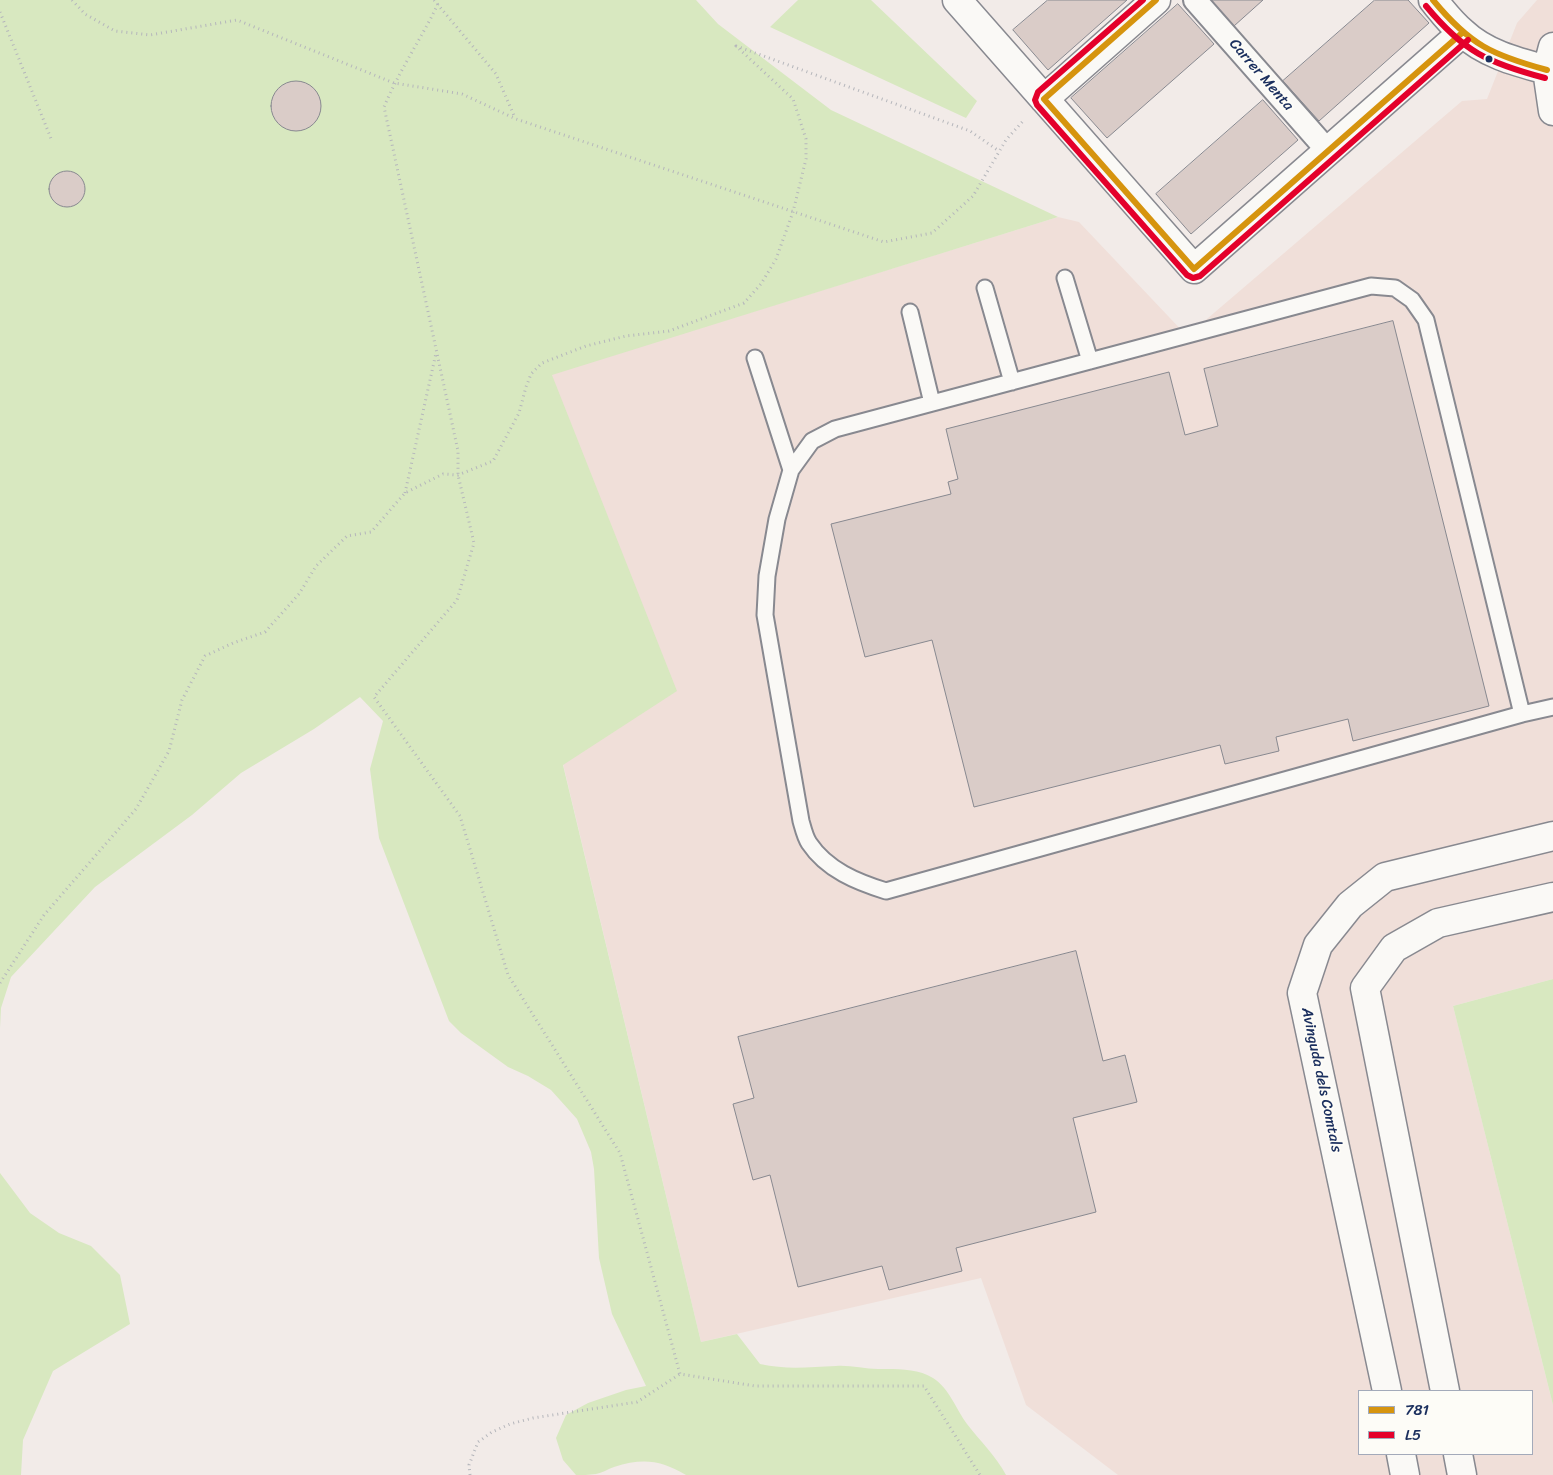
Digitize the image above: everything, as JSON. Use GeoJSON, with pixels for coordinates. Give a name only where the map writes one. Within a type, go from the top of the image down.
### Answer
{"type":"FeatureCollection","features":[{"type":"Feature","properties":{"kind":"street"},"geometry":{"type":"LineString","coordinates":[[957,0],[1194,269],[1462,32]]}},
{"type":"Feature","properties":{"kind":"street"},"geometry":{"type":"LineString","coordinates":[[1044,98],[1156,0]]}},
{"type":"Feature","properties":{"kind":"street","name":"Carrer Menta"},"geometry":{"type":"LineString","coordinates":[[1195,0],[1328,151]]}},
{"type":"Feature","properties":{"kind":"street"},"geometry":{"type":"LineString","coordinates":[[1433,0],[1462,32],[1500,56],[1550,59],[1553,111]]}},
{"type":"Feature","properties":{"kind":"street","name":"Avinguda dels Comtals"},"geometry":{"type":"LineString","coordinates":[[1387,1390],[1302,993],[1318,945],[1350,905],[1385,877],[1553,836]]}},
{"type":"Feature","properties":{"kind":"street"},"geometry":{"type":"LineString","coordinates":[[1445,1390],[1364,988],[1394,948],[1438,922],[1553,897]]}},
{"type":"Feature","properties":{"kind":"street"},"geometry":{"type":"LineString","coordinates":[[1401,1455],[1405,1475]]}},
{"type":"Feature","properties":{"kind":"street"},"geometry":{"type":"LineString","coordinates":[[1458,1455],[1462,1475]]}},
{"type":"Feature","properties":{"kind":"lane"},"geometry":{"type":"LineString","coordinates":[[1065,278],[1090,362]]}},
{"type":"Feature","properties":{"kind":"lane"},"geometry":{"type":"LineString","coordinates":[[1522,714],[1426,320],[1412,300],[1396,288],[1371,286],[835,429],[812,441],[791,470],[777,519],[766,576],[765,615],[801,821],[808,842],[822,858],[840,872],[862,884],[886,891],[1553,707]]}},
{"type":"Feature","properties":{"kind":"lane"},"geometry":{"type":"LineString","coordinates":[[985,288],[1012,382]]}},
{"type":"Feature","properties":{"kind":"lane"},"geometry":{"type":"LineString","coordinates":[[910,312],[932,403]]}},
{"type":"Feature","properties":{"kind":"lane"},"geometry":{"type":"LineString","coordinates":[[754,358],[791,470]]}},
{"type":"Feature","properties":{"kind":"path"},"geometry":{"type":"LineString","coordinates":[[72,0],[85,14],[115,31],[150,35],[237,20],[394,83],[462,94],[516,119],[884,242],[932,233],[973,196],[1006,140],[1044,98]]}},
{"type":"Feature","properties":{"kind":"path"},"geometry":{"type":"LineString","coordinates":[[434,0],[496,74],[516,119]]}},
{"type":"Feature","properties":{"kind":"path"},"geometry":{"type":"LineString","coordinates":[[438,4],[424,33],[394,83],[384,107],[458,451],[458,475],[474,543],[456,600],[374,697],[460,816],[508,974],[620,1153],[680,1374]]}},
{"type":"Feature","properties":{"kind":"path"},"geometry":{"type":"LineString","coordinates":[[0,12],[52,141]]}},
{"type":"Feature","properties":{"kind":"path"},"geometry":{"type":"LineString","coordinates":[[0,983],[44,915],[136,810],[169,751],[182,700],[205,656],[233,643],[265,632],[299,594],[316,566],[347,536],[371,532],[405,493],[443,474],[458,475],[493,461],[519,413],[531,374],[542,362],[586,346],[626,336],[669,330],[744,303],[761,284],[776,259],[793,212],[806,159],[806,139],[793,99],[736,46],[970,131],[999,151]]}},
{"type":"Feature","properties":{"kind":"path"},"geometry":{"type":"LineString","coordinates":[[405,493],[437,350]]}},
{"type":"Feature","properties":{"kind":"path"},"geometry":{"type":"LineString","coordinates":[[470,1475],[469,1465],[478,1442],[492,1432],[510,1424],[532,1418],[636,1402],[680,1374],[755,1386],[924,1386],[980,1475]]}},
{"type":"Feature","properties":{"kind":"shaded area"},"geometry":{"type":"Polygon","coordinates":[[[1537,0],[1553,0],[1553,979],[1453,1006],[1553,1405],[1553,1475],[1118,1475],[1026,1405],[981,1278],[701,1342],[563,764],[552,374],[1058,217],[1079,222],[1187,336],[1462,101],[1487,99],[1517,23],[1537,0]]]}},
{"type":"Feature","properties":{"kind":"green space"},"geometry":{"type":"Polygon","coordinates":[[[0,0],[696,0],[718,24],[831,110],[1058,217],[552,375],[677,691],[563,765],[701,1342],[737,1334],[760,1364],[770,1366],[798,1368],[846,1366],[906,1370],[927,1375],[944,1387],[967,1424],[993,1455],[1006,1475],[686,1475],[668,1466],[651,1462],[634,1462],[596,1474],[576,1475],[563,1460],[556,1438],[566,1415],[588,1403],[626,1390],[646,1386],[612,1314],[599,1258],[594,1169],[591,1152],[577,1119],[551,1090],[508,1067],[461,1033],[449,1021],[379,838],[370,769],[383,721],[360,697],[314,729],[241,773],[192,815],[95,887],[11,977],[1,1008],[0,1028],[0,0]]]}},
{"type":"Feature","properties":{"kind":"green space"},"geometry":{"type":"Polygon","coordinates":[[[798,0],[871,0],[977,101],[966,118],[770,27],[798,0]]]}},
{"type":"Feature","properties":{"kind":"green space"},"geometry":{"type":"Polygon","coordinates":[[[1553,979],[1553,1405],[1453,1006],[1553,979]]]}},
{"type":"Feature","properties":{"kind":"green space"},"geometry":{"type":"Polygon","coordinates":[[[0,1173],[30,1213],[59,1233],[91,1246],[120,1275],[130,1324],[53,1371],[23,1440],[21,1475],[0,1475],[0,1173]]]}},
{"type":"Feature","properties":{"kind":"building"},"geometry":{"type":"Polygon","coordinates":[[[1048,0],[1127,0],[1048,70],[1013,30],[1048,0]]]}},
{"type":"Feature","properties":{"kind":"building"},"geometry":{"type":"Polygon","coordinates":[[[1211,0],[1263,0],[1234,26],[1211,0]]]}},
{"type":"Feature","properties":{"kind":"building"},"geometry":{"type":"Polygon","coordinates":[[[1375,0],[1408,0],[1429,23],[1319,121],[1283,81],[1375,0]]]}},
{"type":"Feature","properties":{"kind":"building"},"geometry":{"type":"Polygon","coordinates":[[[1178,4],[1214,44],[1107,138],[1071,98],[1178,4]]]}},
{"type":"Feature","properties":{"kind":"building"},"geometry":{"type":"Polygon","coordinates":[[[296,81],[305,83],[316,92],[321,106],[319,115],[310,126],[296,131],[287,129],[276,120],[271,106],[273,97],[282,86],[296,81]]]}},
{"type":"Feature","properties":{"kind":"building"},"geometry":{"type":"Polygon","coordinates":[[[1263,100],[1298,140],[1191,234],[1156,194],[1263,100]]]}},
{"type":"Feature","properties":{"kind":"building"},"geometry":{"type":"Polygon","coordinates":[[[67,171],[74,172],[80,176],[84,182],[84,196],[80,202],[74,206],[67,207],[60,206],[54,202],[50,196],[49,189],[50,182],[54,176],[60,172],[67,171]]]}},
{"type":"Feature","properties":{"kind":"building"},"geometry":{"type":"Polygon","coordinates":[[[1393,321],[1489,706],[1353,741],[1348,719],[1276,737],[1279,751],[1225,764],[1220,745],[974,807],[932,640],[865,657],[831,524],[951,494],[948,482],[958,479],[946,429],[1169,372],[1185,435],[1218,426],[1204,369],[1393,321]]]}},
{"type":"Feature","properties":{"kind":"building"},"geometry":{"type":"Polygon","coordinates":[[[1076,951],[1103,1061],[1125,1055],[1137,1102],[1073,1118],[1096,1212],[956,1248],[962,1271],[889,1290],[882,1266],[798,1287],[770,1175],[753,1180],[733,1104],[754,1098],[738,1037],[1076,951]]]}},
{"type":"Feature","properties":{"kind":"transit line","name":"L5"},"geometry":{"type":"LineString","coordinates":[[1143,0],[1038,92],[1035,100],[1037,105],[1187,275],[1193,278],[1200,276],[1468,40]]}},
{"type":"Feature","properties":{"kind":"transit line","name":"781"},"geometry":{"type":"LineString","coordinates":[[1044,99],[1156,0]]}},
{"type":"Feature","properties":{"kind":"transit line","name":"781"},"geometry":{"type":"LineString","coordinates":[[1433,0],[1459,28],[1483,46],[1511,59],[1547,70]]}},
{"type":"Feature","properties":{"kind":"transit line","name":"L5"},"geometry":{"type":"LineString","coordinates":[[1426,6],[1453,35],[1478,54],[1508,67],[1545,78]]}},
{"type":"Feature","properties":{"kind":"transit line","name":"781"},"geometry":{"type":"LineString","coordinates":[[1194,269],[1462,33]]}},
{"type":"Feature","properties":{"kind":"transit line","name":"781"},"geometry":{"type":"LineString","coordinates":[[1044,99],[1194,269]]}}]}
